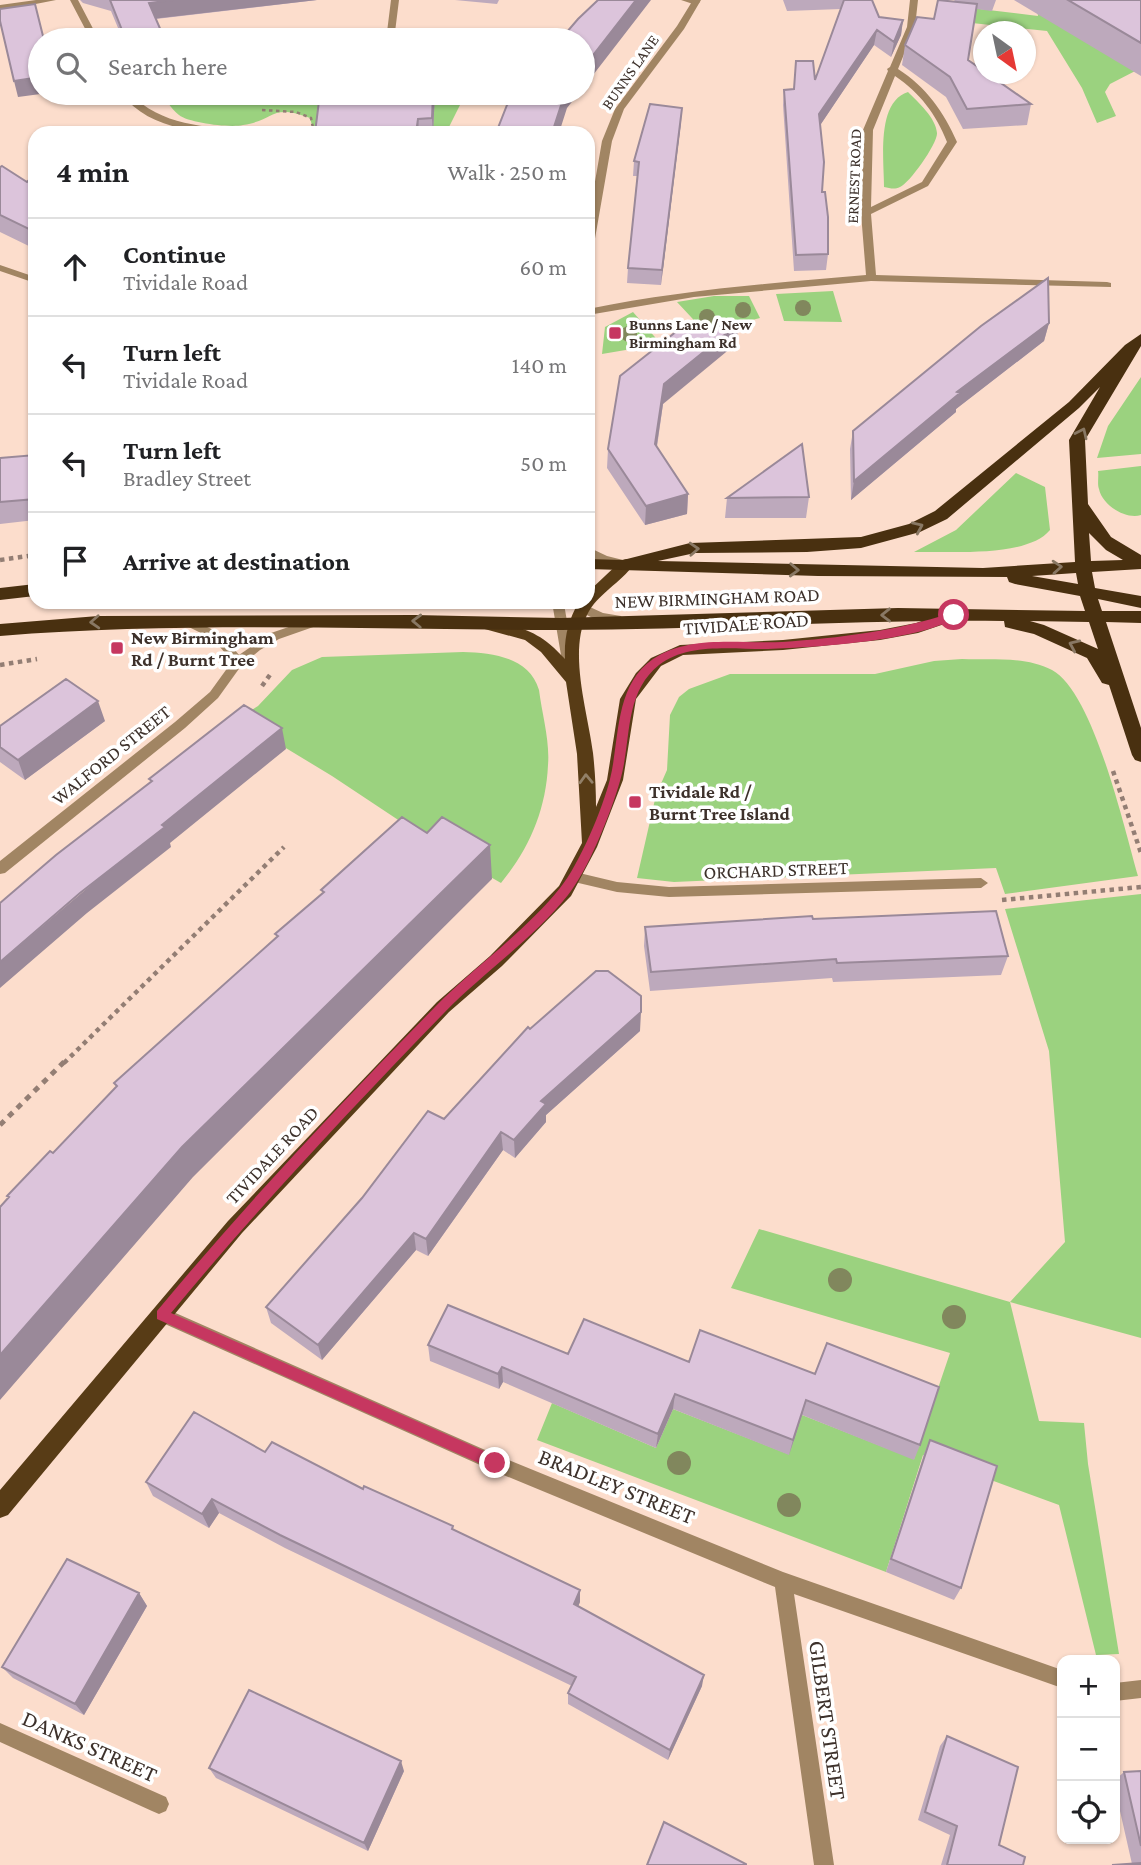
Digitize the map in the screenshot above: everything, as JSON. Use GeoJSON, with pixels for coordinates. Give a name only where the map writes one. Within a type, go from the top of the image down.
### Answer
{"type":"FeatureCollection","features":[{"type":"Feature","properties":{"kind":"highway"},"geometry":{"type":"LineString","coordinates":[[1136,343],[1077,440],[1083,566],[1087,590],[1141,755]]}},
{"type":"Feature","properties":{"kind":"highway"},"geometry":{"type":"LineString","coordinates":[[627,564],[680,549],[835,547],[882,540],[919,528],[941,516],[1074,405],[1136,343]]}},
{"type":"Feature","properties":{"kind":"highway"},"geometry":{"type":"LineString","coordinates":[[1079,500],[1093,528],[1112,549],[1141,563]]}},
{"type":"Feature","properties":{"kind":"highway","name":"NEW BIRMINGHAM ROAD"},"geometry":{"type":"LineString","coordinates":[[595,564],[983,573],[1141,563]]}},
{"type":"Feature","properties":{"kind":"highway"},"geometry":{"type":"LineString","coordinates":[[983,573],[1087,590],[1140,604]]}},
{"type":"Feature","properties":{"kind":"highway"},"geometry":{"type":"LineString","coordinates":[[0,594],[28,591]]}},
{"type":"Feature","properties":{"kind":"highway","name":"NEW BIRMINGHAM ROAD"},"geometry":{"type":"LineString","coordinates":[[0,630],[98,622],[318,621],[485,624],[578,610],[640,621],[954,615],[1096,617],[1140,604]]}},
{"type":"Feature","properties":{"kind":"highway"},"geometry":{"type":"LineString","coordinates":[[977,615],[1038,629],[1093,654],[1129,716]]}},
{"type":"Feature","properties":{"kind":"main road"},"geometry":{"type":"LineString","coordinates":[[595,594],[627,564]]}},
{"type":"Feature","properties":{"kind":"main road","name":"TIVIDALE ROAD"},"geometry":{"type":"LineString","coordinates":[[578,610],[573,640],[572,678],[586,756],[589,847]]}},
{"type":"Feature","properties":{"kind":"main road","name":"TIVIDALE ROAD"},"geometry":{"type":"LineString","coordinates":[[0,1507],[234,1227],[443,1007],[536,922],[575,877],[619,768],[628,699],[642,677],[656,662],[680,650],[707,646],[783,645],[880,635],[918,628],[954,615]]}},
{"type":"Feature","properties":{"kind":"main road"},"geometry":{"type":"LineString","coordinates":[[485,624],[530,636],[546,648],[572,678]]}},
{"type":"Feature","properties":{"kind":"street"},"geometry":{"type":"LineString","coordinates":[[0,8],[52,0]]}},
{"type":"Feature","properties":{"kind":"street"},"geometry":{"type":"LineString","coordinates":[[74,0],[89,28]]}},
{"type":"Feature","properties":{"kind":"street"},"geometry":{"type":"LineString","coordinates":[[392,28],[395,0]]}},
{"type":"Feature","properties":{"kind":"street"},"geometry":{"type":"LineString","coordinates":[[685,0],[696,1]]}},
{"type":"Feature","properties":{"kind":"street","name":"ERNEST ROAD"},"geometry":{"type":"LineString","coordinates":[[871,278],[866,213],[868,130],[891,69],[911,27],[914,0]]}},
{"type":"Feature","properties":{"kind":"street","name":"BUNNS LANE"},"geometry":{"type":"LineString","coordinates":[[595,210],[607,141],[620,109],[681,27],[696,1]]}},
{"type":"Feature","properties":{"kind":"street"},"geometry":{"type":"LineString","coordinates":[[866,213],[925,184],[952,142],[944,120],[913,82],[891,69]]}},
{"type":"Feature","properties":{"kind":"street"},"geometry":{"type":"LineString","coordinates":[[134,105],[167,123],[191,126]]}},
{"type":"Feature","properties":{"kind":"street"},"geometry":{"type":"LineString","coordinates":[[0,268],[28,278]]}},
{"type":"Feature","properties":{"kind":"street"},"geometry":{"type":"LineString","coordinates":[[595,311],[716,289],[871,278],[1107,285]]}},
{"type":"Feature","properties":{"kind":"street"},"geometry":{"type":"LineString","coordinates":[[595,555],[627,564]]}},
{"type":"Feature","properties":{"kind":"street","name":"WALFORD STREET"},"geometry":{"type":"LineString","coordinates":[[0,869],[180,725],[214,695],[237,663],[275,636],[318,621]]}},
{"type":"Feature","properties":{"kind":"street"},"geometry":{"type":"LineString","coordinates":[[188,622],[222,639],[232,650],[237,663]]}},
{"type":"Feature","properties":{"kind":"street","name":"ORCHARD STREET"},"geometry":{"type":"LineString","coordinates":[[575,877],[617,887],[669,892],[981,883]]}},
{"type":"Feature","properties":{"kind":"street","name":"BRADLEY STREET"},"geometry":{"type":"LineString","coordinates":[[162,1315],[495,1463],[783,1581],[1057,1677]]}},
{"type":"Feature","properties":{"kind":"street","name":"GILBERT STREET"},"geometry":{"type":"LineString","coordinates":[[783,1581],[824,1865]]}},
{"type":"Feature","properties":{"kind":"street"},"geometry":{"type":"LineString","coordinates":[[1120,1691],[1141,1689]]}},
{"type":"Feature","properties":{"kind":"street","name":"DANKS STREET"},"geometry":{"type":"LineString","coordinates":[[0,1732],[159,1804]]}},
{"type":"Feature","properties":{"kind":"path"},"geometry":{"type":"LineString","coordinates":[[0,560],[28,556]]}},
{"type":"Feature","properties":{"kind":"path"},"geometry":{"type":"LineString","coordinates":[[1110,760],[1141,853]]}},
{"type":"Feature","properties":{"kind":"path"},"geometry":{"type":"LineString","coordinates":[[0,1125],[284,847]]}},
{"type":"Feature","properties":{"kind":"path"},"geometry":{"type":"LineString","coordinates":[[1001,900],[1141,887]]}},
{"type":"Feature","properties":{"kind":"green space"},"geometry":{"type":"Polygon","coordinates":[[[1036,3],[1141,68],[1110,84],[1105,92],[1116,116],[1097,123],[1082,88],[1047,31],[1036,30],[1036,21],[973,23],[935,19],[938,4],[1038,16],[1036,3]]]}},
{"type":"Feature","properties":{"kind":"green space"},"geometry":{"type":"Polygon","coordinates":[[[908,92],[933,122],[936,138],[910,179],[900,187],[884,187],[883,148],[886,119],[898,98],[908,92]]]}},
{"type":"Feature","properties":{"kind":"green space"},"geometry":{"type":"Polygon","coordinates":[[[170,105],[460,105],[450,126],[312,126],[310,118],[280,112],[254,123],[229,126],[191,120],[170,105]]]}},
{"type":"Feature","properties":{"kind":"green space"},"geometry":{"type":"Polygon","coordinates":[[[833,291],[842,322],[784,321],[776,294],[833,291]]]}},
{"type":"Feature","properties":{"kind":"green space"},"geometry":{"type":"Polygon","coordinates":[[[714,296],[749,296],[760,318],[705,332],[677,302],[714,296]]]}},
{"type":"Feature","properties":{"kind":"green space"},"geometry":{"type":"Polygon","coordinates":[[[633,312],[661,344],[602,354],[605,327],[633,312]]]}},
{"type":"Feature","properties":{"kind":"green space"},"geometry":{"type":"Polygon","coordinates":[[[1141,377],[1141,454],[1097,458],[1108,426],[1141,377]]]}},
{"type":"Feature","properties":{"kind":"green space"},"geometry":{"type":"Polygon","coordinates":[[[1141,466],[1141,515],[1129,515],[1115,510],[1101,495],[1098,471],[1141,466]]]}},
{"type":"Feature","properties":{"kind":"green space"},"geometry":{"type":"Polygon","coordinates":[[[1016,473],[1045,487],[1050,530],[1039,539],[1024,545],[987,551],[914,552],[956,530],[1016,473]]]}},
{"type":"Feature","properties":{"kind":"green space"},"geometry":{"type":"Polygon","coordinates":[[[463,652],[498,656],[518,664],[527,670],[539,690],[548,747],[544,798],[528,843],[501,883],[445,851],[332,776],[238,719],[258,706],[292,670],[322,657],[463,652]]]}},
{"type":"Feature","properties":{"kind":"green space"},"geometry":{"type":"Polygon","coordinates":[[[962,659],[1031,663],[1052,670],[1067,683],[1081,705],[1106,764],[1138,876],[1005,894],[996,868],[674,882],[637,878],[656,795],[667,770],[670,715],[679,697],[689,689],[730,674],[875,674],[934,661],[962,659]]]}},
{"type":"Feature","properties":{"kind":"green space"},"geometry":{"type":"Polygon","coordinates":[[[1141,894],[1141,1338],[1010,1302],[1065,1242],[1049,1051],[1005,909],[1141,894]]]}},
{"type":"Feature","properties":{"kind":"green space"},"geometry":{"type":"Polygon","coordinates":[[[759,1229],[1010,1302],[1039,1421],[1084,1423],[1088,1464],[1119,1654],[1096,1655],[1059,1505],[923,1455],[886,1572],[537,1440],[552,1403],[656,1448],[673,1409],[788,1454],[802,1415],[914,1459],[950,1353],[731,1288],[759,1229]]]}},
{"type":"Feature","properties":{"kind":"building"},"geometry":{"type":"Polygon","coordinates":[[[110,0],[173,0],[149,3],[160,28],[121,28],[110,0]]]}},
{"type":"Feature","properties":{"kind":"building"},"geometry":{"type":"Polygon","coordinates":[[[598,0],[636,0],[595,53],[595,28],[570,28],[598,0]]]}},
{"type":"Feature","properties":{"kind":"building"},"geometry":{"type":"Polygon","coordinates":[[[844,0],[872,0],[879,17],[903,20],[894,42],[877,30],[819,114],[824,162],[822,192],[825,192],[828,217],[828,254],[796,255],[784,90],[794,89],[796,61],[813,61],[815,80],[844,0]]]}},
{"type":"Feature","properties":{"kind":"building"},"geometry":{"type":"Polygon","coordinates":[[[938,0],[977,4],[968,60],[973,63],[973,84],[1002,84],[1031,104],[967,109],[950,77],[905,45],[917,17],[934,19],[938,0]]]}},
{"type":"Feature","properties":{"kind":"building"},"geometry":{"type":"Polygon","coordinates":[[[1068,0],[1141,0],[1141,43],[1068,0]]]}},
{"type":"Feature","properties":{"kind":"building"},"geometry":{"type":"Polygon","coordinates":[[[35,4],[41,28],[28,28],[28,79],[14,81],[0,21],[0,9],[35,4]]]}},
{"type":"Feature","properties":{"kind":"building"},"geometry":{"type":"Polygon","coordinates":[[[650,104],[682,108],[662,270],[628,268],[639,162],[634,161],[650,104]]]}},
{"type":"Feature","properties":{"kind":"building"},"geometry":{"type":"Polygon","coordinates":[[[318,105],[433,105],[432,118],[418,119],[417,126],[316,126],[318,105]]]}},
{"type":"Feature","properties":{"kind":"building"},"geometry":{"type":"Polygon","coordinates":[[[507,105],[561,105],[554,126],[499,126],[507,105]]]}},
{"type":"Feature","properties":{"kind":"building"},"geometry":{"type":"Polygon","coordinates":[[[0,167],[28,181],[28,229],[0,215],[0,167]]]}},
{"type":"Feature","properties":{"kind":"building"},"geometry":{"type":"Polygon","coordinates":[[[1048,278],[1049,323],[957,392],[960,393],[854,481],[853,431],[981,326],[1048,278]]]}},
{"type":"Feature","properties":{"kind":"building"},"geometry":{"type":"Polygon","coordinates":[[[738,324],[664,384],[655,444],[688,494],[646,506],[608,449],[620,376],[677,331],[738,324]]]}},
{"type":"Feature","properties":{"kind":"building"},"geometry":{"type":"Polygon","coordinates":[[[802,444],[809,497],[727,498],[802,444]]]}},
{"type":"Feature","properties":{"kind":"building"},"geometry":{"type":"Polygon","coordinates":[[[28,456],[28,500],[0,502],[0,458],[28,456]]]}},
{"type":"Feature","properties":{"kind":"building"},"geometry":{"type":"Polygon","coordinates":[[[66,679],[98,701],[18,760],[0,747],[0,726],[66,679]]]}},
{"type":"Feature","properties":{"kind":"building"},"geometry":{"type":"Polygon","coordinates":[[[244,705],[282,728],[0,962],[0,903],[56,855],[152,781],[149,779],[244,705]]]}},
{"type":"Feature","properties":{"kind":"building"},"geometry":{"type":"Polygon","coordinates":[[[402,817],[427,833],[442,817],[490,845],[182,1147],[0,1355],[0,1207],[9,1197],[7,1196],[50,1151],[53,1153],[117,1086],[114,1083],[278,936],[275,934],[324,892],[321,890],[402,817]]]}},
{"type":"Feature","properties":{"kind":"building"},"geometry":{"type":"Polygon","coordinates":[[[996,911],[1008,956],[837,963],[836,959],[651,972],[645,927],[812,916],[813,919],[996,911]]]}},
{"type":"Feature","properties":{"kind":"building"},"geometry":{"type":"Polygon","coordinates":[[[596,971],[608,971],[641,996],[641,1012],[541,1101],[546,1104],[514,1140],[501,1132],[426,1239],[414,1233],[318,1345],[266,1307],[362,1198],[428,1111],[444,1119],[528,1027],[530,1029],[596,971]]]}},
{"type":"Feature","properties":{"kind":"building"},"geometry":{"type":"Polygon","coordinates":[[[448,1305],[568,1354],[584,1319],[689,1362],[700,1330],[815,1374],[827,1343],[939,1387],[920,1445],[806,1400],[793,1440],[675,1394],[658,1434],[502,1367],[498,1374],[428,1345],[448,1305]]]}},
{"type":"Feature","properties":{"kind":"building"},"geometry":{"type":"Polygon","coordinates":[[[194,1412],[265,1452],[272,1442],[363,1489],[364,1486],[453,1526],[452,1529],[580,1590],[574,1604],[704,1675],[670,1750],[568,1693],[576,1677],[280,1535],[212,1499],[202,1514],[146,1482],[194,1412]]]}},
{"type":"Feature","properties":{"kind":"building"},"geometry":{"type":"Polygon","coordinates":[[[930,1440],[997,1466],[961,1588],[891,1559],[930,1440]]]}},
{"type":"Feature","properties":{"kind":"building"},"geometry":{"type":"Polygon","coordinates":[[[67,1559],[139,1593],[75,1704],[2,1667],[67,1559]]]}},
{"type":"Feature","properties":{"kind":"building"},"geometry":{"type":"Polygon","coordinates":[[[249,1690],[401,1761],[364,1843],[209,1768],[249,1690]]]}},
{"type":"Feature","properties":{"kind":"building"},"geometry":{"type":"Polygon","coordinates":[[[947,1736],[1018,1767],[999,1845],[1025,1857],[1023,1865],[947,1865],[957,1826],[925,1812],[947,1736]]]}},
{"type":"Feature","properties":{"kind":"building"},"geometry":{"type":"Polygon","coordinates":[[[1141,1771],[1141,1846],[1124,1772],[1141,1771]]]}},
{"type":"Feature","properties":{"kind":"building"},"geometry":{"type":"Polygon","coordinates":[[[664,1822],[746,1864],[746,1865],[647,1865],[664,1822]]]}},
{"type":"Feature","properties":{"kind":"place","name":"Bunns Lane / New Birmingham Rd"},"geometry":{"type":"Point","coordinates":[615,333]}},
{"type":"Feature","properties":{"kind":"place","name":"New Birmingham Rd / Burnt Tree"},"geometry":{"type":"Point","coordinates":[117,648]}},
{"type":"Feature","properties":{"kind":"place","name":"Tividale Rd / Burnt Tree Island"},"geometry":{"type":"Point","coordinates":[635,802]}},
{"type":"Feature","properties":{"kind":"route"},"geometry":{"type":"LineString","coordinates":[[495,1463],[162,1315],[234,1227],[388,1064],[443,1007],[496,961],[565,891],[589,847],[619,768],[628,699],[642,677],[656,662],[680,650],[707,646],[783,645],[880,635],[918,628],[954,615]]}}]}
